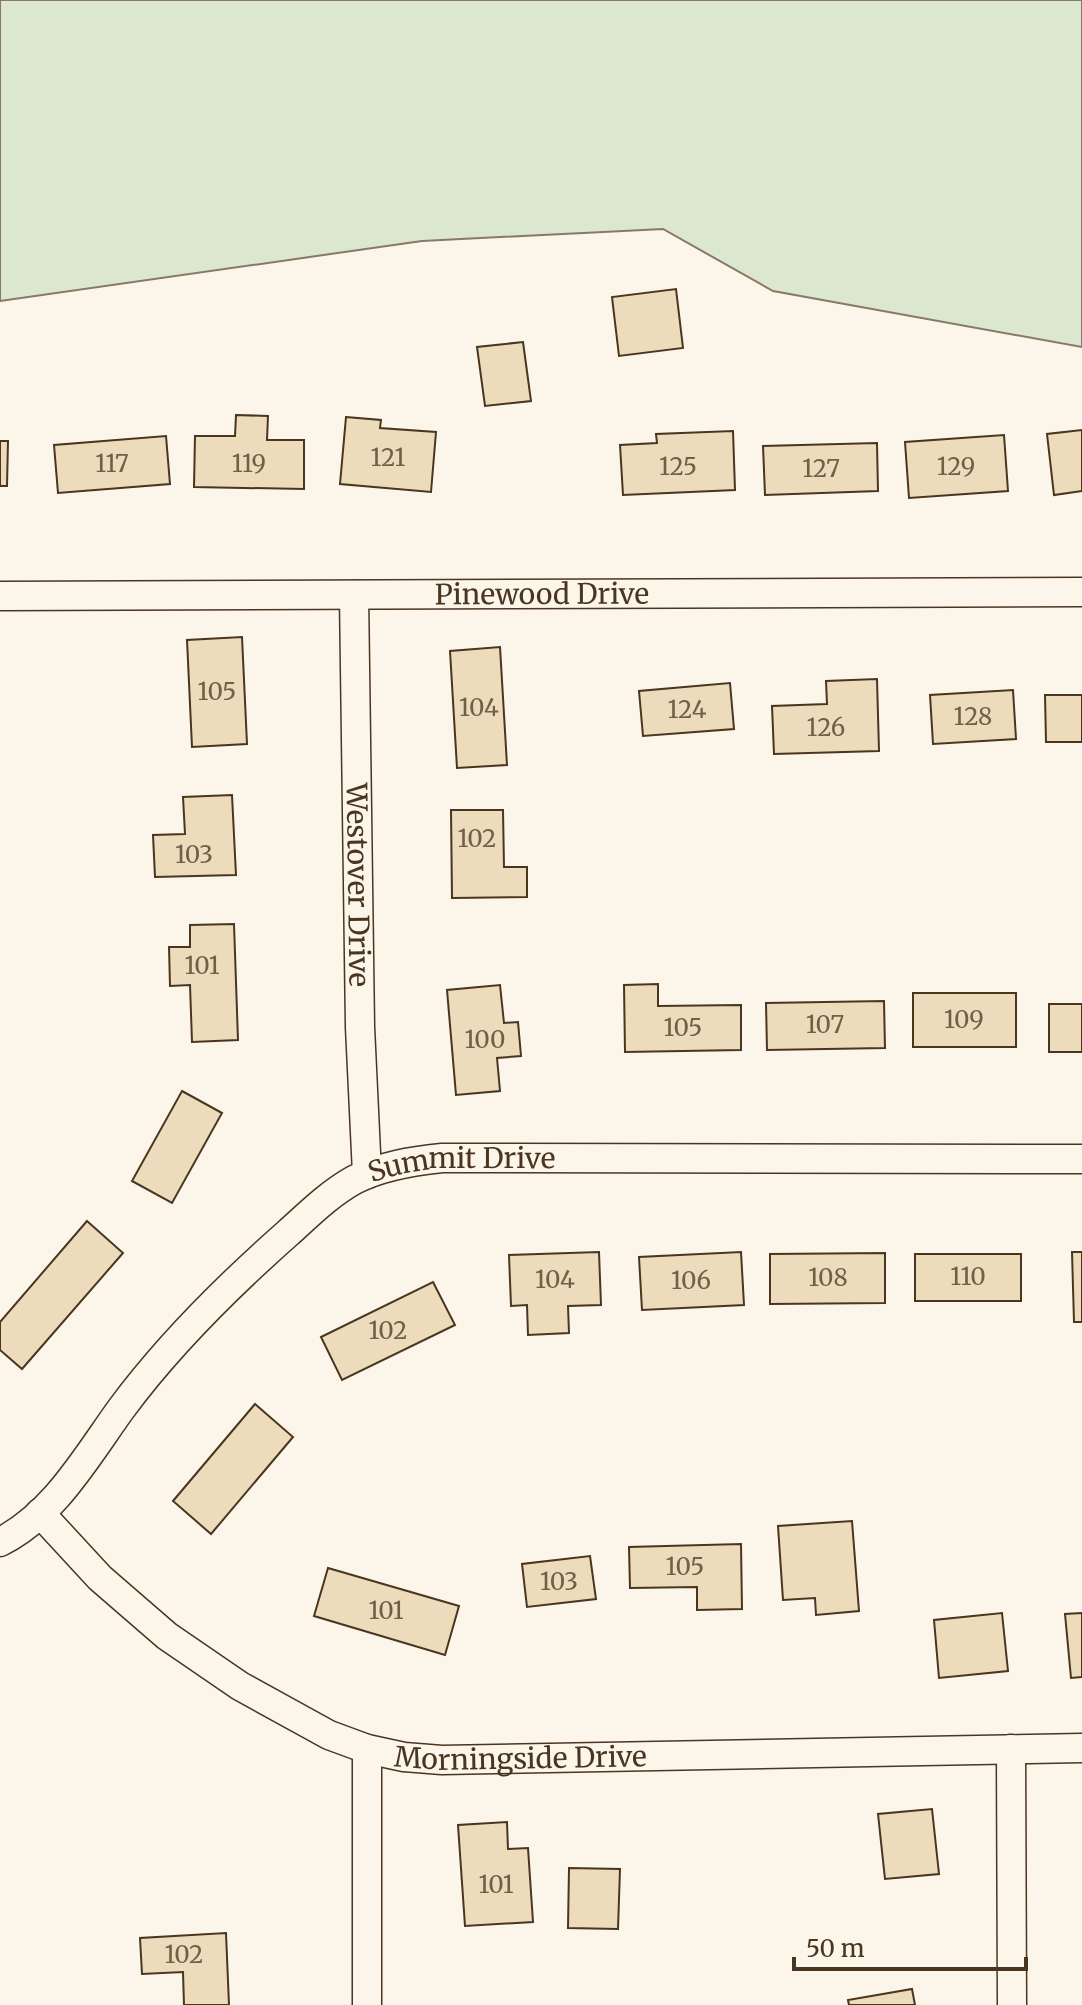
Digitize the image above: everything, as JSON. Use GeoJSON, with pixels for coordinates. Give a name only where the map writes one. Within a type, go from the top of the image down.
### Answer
{"type":"FeatureCollection","features":[{"type":"Feature","properties":{"kind":"street","name":"Pinewood Drive"},"geometry":{"type":"LineString","coordinates":[[0,596],[1082,592]]}},
{"type":"Feature","properties":{"kind":"street","name":"Westover Drive"},"geometry":{"type":"LineString","coordinates":[[354,595],[360,1027],[367,1174]]}},
{"type":"Feature","properties":{"kind":"street","name":"Summit Drive"},"geometry":{"type":"LineString","coordinates":[[0,1542],[40,1513],[60,1492],[130,1397],[188,1329],[251,1265],[329,1196],[367,1174],[404,1162],[442,1158],[1082,1159]]}},
{"type":"Feature","properties":{"kind":"street","name":"Morningside Drive"},"geometry":{"type":"LineString","coordinates":[[40,1513],[100,1578],[167,1636],[240,1686],[329,1735],[367,1749],[404,1757],[458,1760],[1082,1748]]}},
{"type":"Feature","properties":{"kind":"street"},"geometry":{"type":"LineString","coordinates":[[367,1749],[367,2005]]}},
{"type":"Feature","properties":{"kind":"street"},"geometry":{"type":"LineString","coordinates":[[1011,1749],[1012,2005]]}},
{"type":"Feature","properties":{"kind":"green space"},"geometry":{"type":"Polygon","coordinates":[[[0,0],[1082,0],[1082,347],[773,291],[663,229],[422,241],[0,301],[0,0]]]}},
{"type":"Feature","properties":{"kind":"building"},"geometry":{"type":"Polygon","coordinates":[[[676,289],[683,348],[619,356],[612,297],[676,289]]]}},
{"type":"Feature","properties":{"kind":"building"},"geometry":{"type":"Polygon","coordinates":[[[523,342],[531,401],[485,406],[477,347],[523,342]]]}},
{"type":"Feature","properties":{"kind":"building"},"geometry":{"type":"Polygon","coordinates":[[[236,415],[268,416],[267,440],[304,440],[304,489],[194,487],[195,436],[235,436],[236,415]]]}},
{"type":"Feature","properties":{"kind":"building"},"geometry":{"type":"Polygon","coordinates":[[[346,417],[381,420],[380,428],[436,432],[431,492],[340,484],[346,417]]]}},
{"type":"Feature","properties":{"kind":"building"},"geometry":{"type":"Polygon","coordinates":[[[1082,430],[1082,491],[1054,495],[1047,434],[1082,430]]]}},
{"type":"Feature","properties":{"kind":"building"},"geometry":{"type":"Polygon","coordinates":[[[733,431],[735,490],[623,495],[620,445],[657,443],[656,434],[733,431]]]}},
{"type":"Feature","properties":{"kind":"building"},"geometry":{"type":"Polygon","coordinates":[[[1004,435],[1008,491],[909,498],[905,442],[1004,435]]]}},
{"type":"Feature","properties":{"kind":"building"},"geometry":{"type":"Polygon","coordinates":[[[166,436],[170,484],[58,493],[54,445],[166,436]]]}},
{"type":"Feature","properties":{"kind":"building"},"geometry":{"type":"Polygon","coordinates":[[[0,441],[8,441],[7,486],[0,486],[0,441]]]}},
{"type":"Feature","properties":{"kind":"building"},"geometry":{"type":"Polygon","coordinates":[[[877,443],[878,491],[765,495],[763,446],[877,443]]]}},
{"type":"Feature","properties":{"kind":"building"},"geometry":{"type":"Polygon","coordinates":[[[242,637],[247,744],[192,747],[187,640],[242,637]]]}},
{"type":"Feature","properties":{"kind":"building"},"geometry":{"type":"Polygon","coordinates":[[[500,647],[507,765],[457,768],[450,651],[500,647]]]}},
{"type":"Feature","properties":{"kind":"building"},"geometry":{"type":"Polygon","coordinates":[[[877,679],[879,751],[774,754],[772,706],[827,704],[826,681],[877,679]]]}},
{"type":"Feature","properties":{"kind":"building"},"geometry":{"type":"Polygon","coordinates":[[[730,683],[734,729],[643,736],[639,691],[730,683]]]}},
{"type":"Feature","properties":{"kind":"building"},"geometry":{"type":"Polygon","coordinates":[[[1013,690],[1016,739],[933,744],[930,695],[1013,690]]]}},
{"type":"Feature","properties":{"kind":"building"},"geometry":{"type":"Polygon","coordinates":[[[1045,695],[1082,695],[1082,742],[1046,742],[1045,695]]]}},
{"type":"Feature","properties":{"kind":"building"},"geometry":{"type":"Polygon","coordinates":[[[232,795],[236,875],[155,877],[153,835],[185,834],[183,797],[232,795]]]}},
{"type":"Feature","properties":{"kind":"building"},"geometry":{"type":"Polygon","coordinates":[[[451,810],[503,810],[504,867],[527,867],[527,897],[452,898],[451,810]]]}},
{"type":"Feature","properties":{"kind":"building"},"geometry":{"type":"Polygon","coordinates":[[[234,924],[238,1040],[192,1042],[190,985],[170,986],[169,947],[190,947],[190,925],[234,924]]]}},
{"type":"Feature","properties":{"kind":"building"},"geometry":{"type":"Polygon","coordinates":[[[658,984],[658,1006],[741,1005],[741,1050],[625,1052],[624,985],[658,984]]]}},
{"type":"Feature","properties":{"kind":"building"},"geometry":{"type":"Polygon","coordinates":[[[500,985],[504,1023],[518,1022],[521,1056],[497,1058],[500,1091],[456,1095],[447,990],[500,985]]]}},
{"type":"Feature","properties":{"kind":"building"},"geometry":{"type":"Polygon","coordinates":[[[913,993],[1016,993],[1016,1047],[913,1047],[913,993]]]}},
{"type":"Feature","properties":{"kind":"building"},"geometry":{"type":"Polygon","coordinates":[[[884,1001],[885,1048],[767,1050],[766,1003],[884,1001]]]}},
{"type":"Feature","properties":{"kind":"building"},"geometry":{"type":"Polygon","coordinates":[[[1049,1004],[1082,1004],[1082,1052],[1049,1052],[1049,1004]]]}},
{"type":"Feature","properties":{"kind":"building"},"geometry":{"type":"Polygon","coordinates":[[[182,1091],[222,1113],[172,1203],[132,1181],[182,1091]]]}},
{"type":"Feature","properties":{"kind":"building"},"geometry":{"type":"Polygon","coordinates":[[[87,1221],[123,1253],[22,1369],[0,1350],[0,1322],[87,1221]]]}},
{"type":"Feature","properties":{"kind":"building"},"geometry":{"type":"Polygon","coordinates":[[[599,1252],[601,1305],[568,1306],[569,1333],[528,1335],[527,1305],[511,1306],[509,1255],[599,1252]]]}},
{"type":"Feature","properties":{"kind":"building"},"geometry":{"type":"Polygon","coordinates":[[[741,1252],[744,1305],[642,1310],[639,1257],[741,1252]]]}},
{"type":"Feature","properties":{"kind":"building"},"geometry":{"type":"Polygon","coordinates":[[[1072,1252],[1082,1252],[1082,1322],[1074,1322],[1072,1252]]]}},
{"type":"Feature","properties":{"kind":"building"},"geometry":{"type":"Polygon","coordinates":[[[885,1253],[885,1303],[770,1304],[770,1254],[885,1253]]]}},
{"type":"Feature","properties":{"kind":"building"},"geometry":{"type":"Polygon","coordinates":[[[915,1254],[1021,1254],[1021,1301],[915,1301],[915,1254]]]}},
{"type":"Feature","properties":{"kind":"building"},"geometry":{"type":"Polygon","coordinates":[[[433,1282],[455,1325],[342,1380],[321,1337],[433,1282]]]}},
{"type":"Feature","properties":{"kind":"building"},"geometry":{"type":"Polygon","coordinates":[[[255,1404],[293,1437],[211,1534],[173,1501],[255,1404]]]}},
{"type":"Feature","properties":{"kind":"building"},"geometry":{"type":"Polygon","coordinates":[[[852,1521],[859,1611],[816,1615],[815,1598],[783,1600],[778,1526],[852,1521]]]}},
{"type":"Feature","properties":{"kind":"building"},"geometry":{"type":"Polygon","coordinates":[[[741,1544],[742,1609],[697,1610],[697,1587],[630,1588],[629,1547],[741,1544]]]}},
{"type":"Feature","properties":{"kind":"building"},"geometry":{"type":"Polygon","coordinates":[[[590,1556],[596,1599],[527,1607],[522,1564],[590,1556]]]}},
{"type":"Feature","properties":{"kind":"building"},"geometry":{"type":"Polygon","coordinates":[[[328,1568],[459,1606],[445,1655],[314,1616],[328,1568]]]}},
{"type":"Feature","properties":{"kind":"building"},"geometry":{"type":"Polygon","coordinates":[[[1002,1613],[1008,1671],[939,1678],[934,1620],[1002,1613]]]}},
{"type":"Feature","properties":{"kind":"building"},"geometry":{"type":"Polygon","coordinates":[[[1082,1613],[1082,1677],[1071,1678],[1065,1614],[1082,1613]]]}},
{"type":"Feature","properties":{"kind":"building"},"geometry":{"type":"Polygon","coordinates":[[[932,1809],[939,1874],[885,1879],[878,1814],[932,1809]]]}},
{"type":"Feature","properties":{"kind":"building"},"geometry":{"type":"Polygon","coordinates":[[[507,1822],[508,1849],[528,1848],[533,1922],[465,1926],[458,1825],[507,1822]]]}},
{"type":"Feature","properties":{"kind":"building"},"geometry":{"type":"Polygon","coordinates":[[[569,1868],[620,1869],[618,1929],[568,1928],[569,1868]]]}},
{"type":"Feature","properties":{"kind":"building"},"geometry":{"type":"Polygon","coordinates":[[[226,1933],[229,2005],[184,2005],[183,1972],[142,1974],[140,1938],[226,1933]]]}},
{"type":"Feature","properties":{"kind":"building"},"geometry":{"type":"Polygon","coordinates":[[[912,1989],[915,2005],[849,2005],[848,2000],[912,1989]]]}}]}
